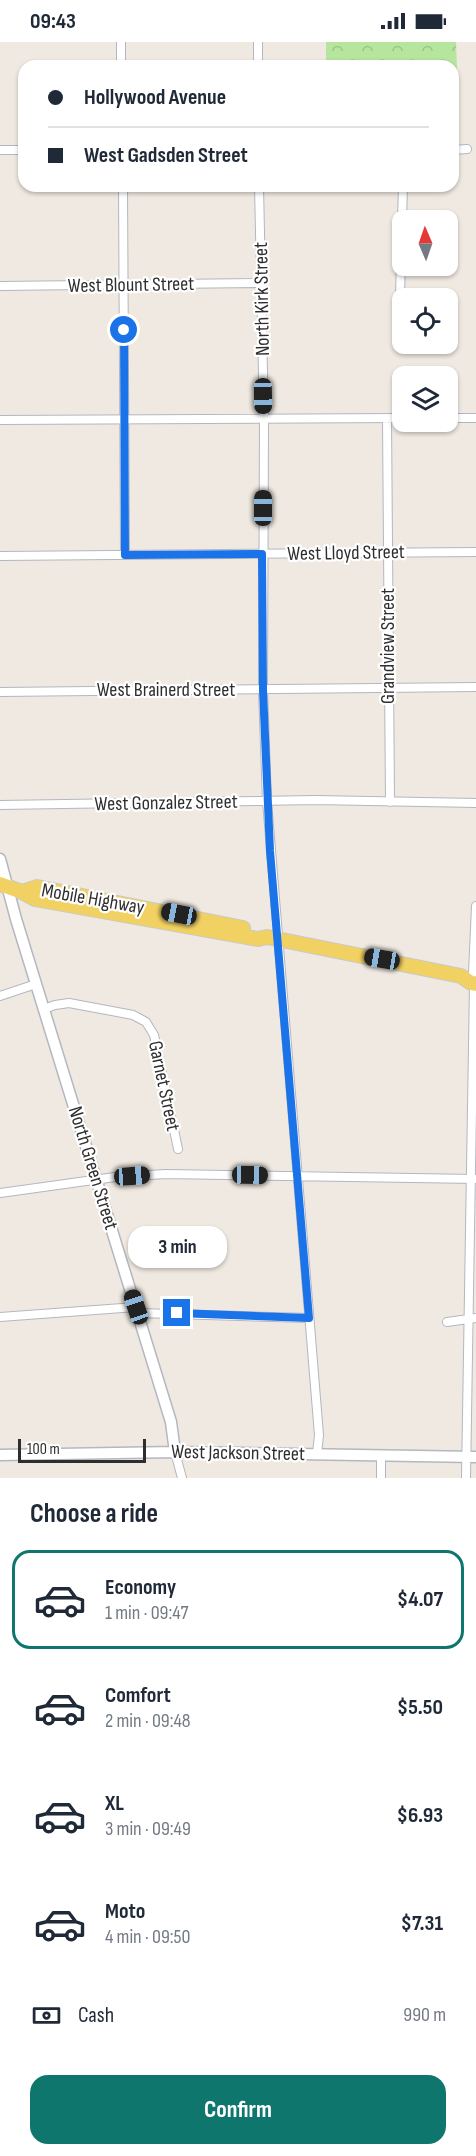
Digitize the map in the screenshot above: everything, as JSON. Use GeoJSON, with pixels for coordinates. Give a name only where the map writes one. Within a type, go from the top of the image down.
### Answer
{"type":"FeatureCollection","features":[{"type":"Feature","properties":{"kind":"main road","name":"Mobile Highway"},"geometry":{"type":"LineString","coordinates":[[4,885],[22,892],[37,886],[179,914],[259,932],[272,938],[472,978]]}},
{"type":"Feature","properties":{"kind":"street"},"geometry":{"type":"LineString","coordinates":[[121,42],[121,60]]}},
{"type":"Feature","properties":{"kind":"street"},"geometry":{"type":"LineString","coordinates":[[258,42],[258,60]]}},
{"type":"Feature","properties":{"kind":"street"},"geometry":{"type":"LineString","coordinates":[[459,150],[468,149]]}},
{"type":"Feature","properties":{"kind":"street"},"geometry":{"type":"LineString","coordinates":[[0,150],[18,150]]}},
{"type":"Feature","properties":{"kind":"street"},"geometry":{"type":"LineString","coordinates":[[123,192],[125,555]]}},
{"type":"Feature","properties":{"kind":"street","name":"North Kirk Street"},"geometry":{"type":"LineString","coordinates":[[260,192],[264,419],[263,690],[272,938],[297,1176],[319,1435],[317,1454]]}},
{"type":"Feature","properties":{"kind":"street"},"geometry":{"type":"LineString","coordinates":[[402,210],[403,192]]}},
{"type":"Feature","properties":{"kind":"street","name":"West Blount Street"},"geometry":{"type":"LineString","coordinates":[[0,286],[262,283]]}},
{"type":"Feature","properties":{"kind":"street","name":"Grandview Street"},"geometry":{"type":"LineString","coordinates":[[387,418],[390,802]]}},
{"type":"Feature","properties":{"kind":"street"},"geometry":{"type":"LineString","coordinates":[[0,420],[392,418]]}},
{"type":"Feature","properties":{"kind":"street"},"geometry":{"type":"LineString","coordinates":[[458,418],[476,418]]}},
{"type":"Feature","properties":{"kind":"street","name":"West Lloyd Street"},"geometry":{"type":"LineString","coordinates":[[0,556],[476,552]]}},
{"type":"Feature","properties":{"kind":"street","name":"West Brainerd Street"},"geometry":{"type":"LineString","coordinates":[[0,692],[476,687]]}},
{"type":"Feature","properties":{"kind":"street","name":"West Gonzalez Street"},"geometry":{"type":"LineString","coordinates":[[0,805],[267,801],[476,803]]}},
{"type":"Feature","properties":{"kind":"street","name":"North Green Street"},"geometry":{"type":"LineString","coordinates":[[0,859],[4,885],[171,1422],[175,1452],[182,1478]]}},
{"type":"Feature","properties":{"kind":"street"},"geometry":{"type":"LineString","coordinates":[[466,1478],[471,1457],[472,978],[476,906]]}},
{"type":"Feature","properties":{"kind":"street"},"geometry":{"type":"LineString","coordinates":[[0,996],[36,984]]}},
{"type":"Feature","properties":{"kind":"street","name":"Garnet Street"},"geometry":{"type":"LineString","coordinates":[[44,1009],[69,1003],[133,1015],[146,1022],[154,1035],[177,1149]]}},
{"type":"Feature","properties":{"kind":"street"},"geometry":{"type":"LineString","coordinates":[[0,1193],[115,1177],[181,1174],[473,1179]]}},
{"type":"Feature","properties":{"kind":"street"},"geometry":{"type":"LineString","coordinates":[[0,1317],[137,1310],[309,1318]]}},
{"type":"Feature","properties":{"kind":"street"},"geometry":{"type":"LineString","coordinates":[[447,1322],[472,1318]]}},
{"type":"Feature","properties":{"kind":"street","name":"West Jackson Street"},"geometry":{"type":"LineString","coordinates":[[0,1455],[175,1452],[471,1457]]}},
{"type":"Feature","properties":{"kind":"street"},"geometry":{"type":"LineString","coordinates":[[381,1456],[381,1478]]}},
{"type":"Feature","properties":{"kind":"green space"},"geometry":{"type":"Polygon","coordinates":[[[326,42],[456,42],[457,60],[326,60],[326,42]]]}},
{"type":"Feature","properties":{"kind":"route"},"geometry":{"type":"LineString","coordinates":[[124,330],[125,555],[262,554],[263,690],[270,851],[309,1318],[177,1313]]}}]}
